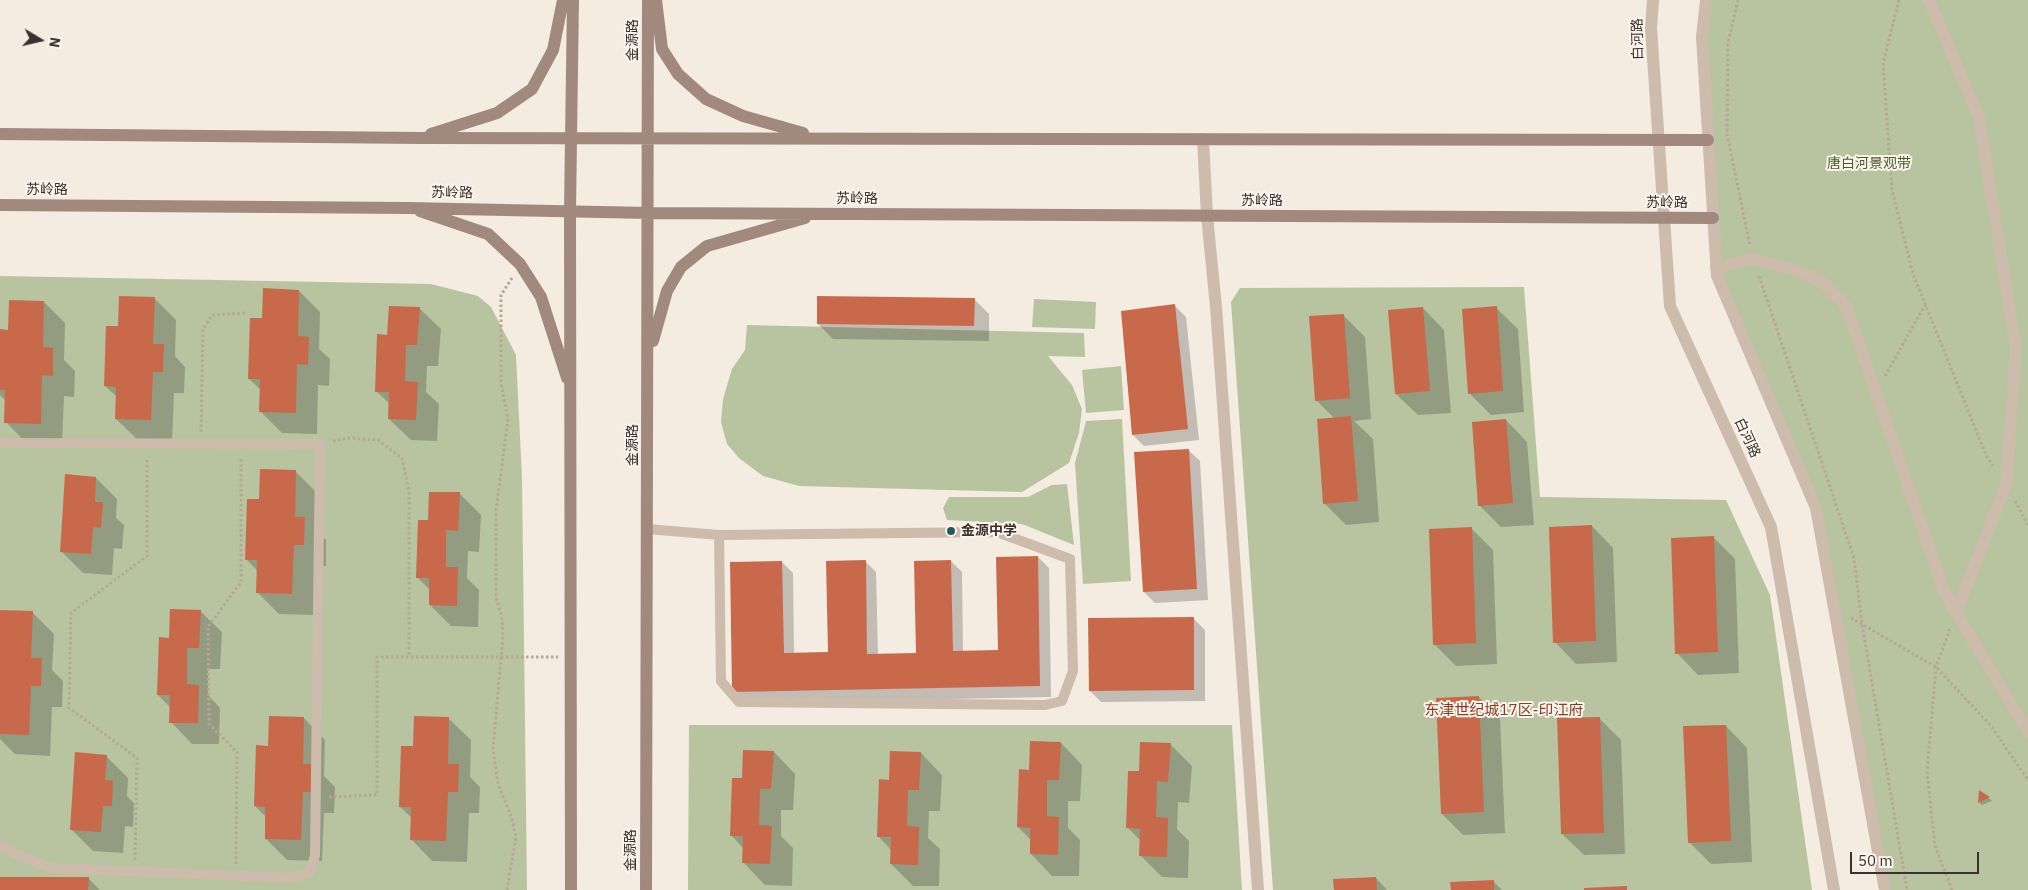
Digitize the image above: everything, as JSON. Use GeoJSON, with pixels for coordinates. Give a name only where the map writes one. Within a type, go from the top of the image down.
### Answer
{"type":"FeatureCollection","features":[{"type":"Feature","properties":{"kind":"main road"},"geometry":{"type":"LineString","coordinates":[[419,138],[497,114],[532,89],[554,50],[563,0]]}},
{"type":"Feature","properties":{"kind":"main road"},"geometry":{"type":"LineString","coordinates":[[571,890],[570,210],[573,0]]}},
{"type":"Feature","properties":{"kind":"main road","name":"金源路"},"geometry":{"type":"LineString","coordinates":[[646,890],[648,0]]}},
{"type":"Feature","properties":{"kind":"main road"},"geometry":{"type":"LineString","coordinates":[[656,0],[662,49],[678,74],[706,100],[743,116],[820,137]]}},
{"type":"Feature","properties":{"kind":"main road"},"geometry":{"type":"LineString","coordinates":[[0,134],[419,138],[820,137],[1708,140]]}},
{"type":"Feature","properties":{"kind":"main road","name":"苏岭路"},"geometry":{"type":"LineString","coordinates":[[0,205],[408,208],[649,213],[1713,218]]}},
{"type":"Feature","properties":{"kind":"main road"},"geometry":{"type":"LineString","coordinates":[[408,208],[488,234],[520,264],[541,297],[570,390]]}},
{"type":"Feature","properties":{"kind":"main road"},"geometry":{"type":"LineString","coordinates":[[648,373],[655,332],[667,291],[681,268],[707,246],[819,214]]}},
{"type":"Feature","properties":{"kind":"street","name":"白河路"},"geometry":{"type":"LineString","coordinates":[[1653,0],[1651,28],[1670,306],[1771,527],[1834,890]]}},
{"type":"Feature","properties":{"kind":"street"},"geometry":{"type":"LineString","coordinates":[[1706,0],[1702,36],[1716,276],[1816,508],[1885,890]]}},
{"type":"Feature","properties":{"kind":"street"},"geometry":{"type":"LineString","coordinates":[[1929,0],[1979,118],[2016,349],[2006,485],[1956,612]]}},
{"type":"Feature","properties":{"kind":"street"},"geometry":{"type":"LineString","coordinates":[[1203,139],[1207,216],[1217,317],[1258,890]]}},
{"type":"Feature","properties":{"kind":"street"},"geometry":{"type":"LineString","coordinates":[[1716,267],[1754,259],[1812,276],[1827,286],[1847,308],[1945,594],[2028,732]]}},
{"type":"Feature","properties":{"kind":"lane"},"geometry":{"type":"LineString","coordinates":[[0,443],[320,444],[315,856],[310,872],[292,878],[51,868],[11,852],[0,844]]}},
{"type":"Feature","properties":{"kind":"lane"},"geometry":{"type":"LineString","coordinates":[[647,530],[719,535],[998,532],[1070,559],[1073,671],[1062,701],[1045,705],[738,702],[721,681],[719,535]]}},
{"type":"Feature","properties":{"kind":"path"},"geometry":{"type":"LineString","coordinates":[[1738,0],[1728,43],[1728,134],[1754,259],[1854,558],[1862,624],[1907,890]]}},
{"type":"Feature","properties":{"kind":"path"},"geometry":{"type":"LineString","coordinates":[[1899,0],[1883,63],[1892,190],[1913,274],[1986,455],[2006,485],[2028,525]]}},
{"type":"Feature","properties":{"kind":"path"},"geometry":{"type":"LineString","coordinates":[[507,890],[516,836],[511,816],[498,784],[494,749],[502,616],[496,598],[496,511],[508,419],[501,383],[501,295],[520,264]]}},
{"type":"Feature","properties":{"kind":"path"},"geometry":{"type":"LineString","coordinates":[[1876,392],[1925,304]]}},
{"type":"Feature","properties":{"kind":"path"},"geometry":{"type":"LineString","coordinates":[[200,444],[203,329],[212,315],[244,313]]}},
{"type":"Feature","properties":{"kind":"path"},"geometry":{"type":"LineString","coordinates":[[320,444],[348,438],[378,440],[402,458],[408,491],[410,656]]}},
{"type":"Feature","properties":{"kind":"path"},"geometry":{"type":"LineString","coordinates":[[135,872],[137,758],[69,708],[71,613],[147,556],[147,443]]}},
{"type":"Feature","properties":{"kind":"path"},"geometry":{"type":"LineString","coordinates":[[236,876],[236,752],[209,724],[208,627],[241,582],[242,444]]}},
{"type":"Feature","properties":{"kind":"path"},"geometry":{"type":"LineString","coordinates":[[1835,608],[1936,667],[1991,726],[2028,780]]}},
{"type":"Feature","properties":{"kind":"path"},"geometry":{"type":"LineString","coordinates":[[1952,890],[1935,846],[1927,771],[1936,667],[1956,612]]}},
{"type":"Feature","properties":{"kind":"path"},"geometry":{"type":"LineString","coordinates":[[316,797],[377,795],[377,657],[571,657]]}},
{"type":"Feature","properties":{"kind":"green space","name":"唐白河景观带"},"geometry":{"type":"Polygon","coordinates":[[[1706,0],[2028,0],[2028,890],[1885,890],[1816,508],[1717,276],[1706,0]]]}},
{"type":"Feature","properties":{"kind":"green space"},"geometry":{"type":"Polygon","coordinates":[[[0,276],[431,284],[478,296],[491,307],[516,355],[522,478],[527,890],[0,890],[0,276]]]}},
{"type":"Feature","properties":{"kind":"green space"},"geometry":{"type":"Polygon","coordinates":[[[1524,287],[1540,497],[1726,500],[1770,595],[1812,890],[1273,890],[1231,302],[1240,288],[1524,287]]]}},
{"type":"Feature","properties":{"kind":"green space"},"geometry":{"type":"Polygon","coordinates":[[[1034,299],[1096,302],[1095,329],[1032,327],[1034,299]]]}},
{"type":"Feature","properties":{"kind":"green space"},"geometry":{"type":"Polygon","coordinates":[[[747,325],[1084,333],[1085,357],[1048,356],[1072,385],[1082,409],[1079,433],[1069,463],[1022,492],[799,486],[763,476],[739,458],[727,444],[721,422],[723,399],[732,369],[745,350],[747,325]]]}},
{"type":"Feature","properties":{"kind":"green space"},"geometry":{"type":"Polygon","coordinates":[[[1121,366],[1124,410],[1086,413],[1082,370],[1121,366]]]}},
{"type":"Feature","properties":{"kind":"green space"},"geometry":{"type":"Polygon","coordinates":[[[1122,419],[1131,581],[1083,584],[1075,463],[1086,421],[1122,419]]]}},
{"type":"Feature","properties":{"kind":"green space"},"geometry":{"type":"Polygon","coordinates":[[[1067,484],[1074,545],[1022,524],[947,520],[943,508],[949,497],[1028,497],[1052,485],[1067,484]]]}},
{"type":"Feature","properties":{"kind":"green space"},"geometry":{"type":"Polygon","coordinates":[[[689,725],[1232,725],[1242,890],[688,890],[689,725]]]}},
{"type":"Feature","properties":{"kind":"building"},"geometry":{"type":"Polygon","coordinates":[[[263,288],[299,290],[298,336],[309,337],[308,365],[297,364],[296,413],[259,412],[260,379],[248,379],[250,318],[262,318],[263,288]]]}},
{"type":"Feature","properties":{"kind":"building"},"geometry":{"type":"Polygon","coordinates":[[[119,296],[155,297],[153,344],[164,344],[163,372],[153,372],[151,420],[115,419],[116,387],[104,386],[106,326],[118,326],[119,296]]]}},
{"type":"Feature","properties":{"kind":"building"},"geometry":{"type":"Polygon","coordinates":[[[817,296],[975,298],[974,326],[817,324],[817,296]]]}},
{"type":"Feature","properties":{"kind":"building"},"geometry":{"type":"Polygon","coordinates":[[[9,300],[44,301],[43,347],[53,348],[53,376],[42,375],[41,424],[4,423],[5,390],[0,390],[0,329],[8,330],[9,300]]]}},
{"type":"Feature","properties":{"kind":"building"},"geometry":{"type":"Polygon","coordinates":[[[1175,304],[1188,429],[1132,435],[1121,311],[1175,304]]]}},
{"type":"Feature","properties":{"kind":"building"},"geometry":{"type":"Polygon","coordinates":[[[389,306],[420,307],[417,345],[406,345],[405,381],[418,382],[416,420],[388,419],[389,392],[375,392],[377,334],[387,335],[389,306]]]}},
{"type":"Feature","properties":{"kind":"building"},"geometry":{"type":"Polygon","coordinates":[[[1497,306],[1503,391],[1468,394],[1462,309],[1497,306]]]}},
{"type":"Feature","properties":{"kind":"building"},"geometry":{"type":"Polygon","coordinates":[[[1423,307],[1430,391],[1395,394],[1388,310],[1423,307]]]}},
{"type":"Feature","properties":{"kind":"building"},"geometry":{"type":"Polygon","coordinates":[[[1344,314],[1350,398],[1315,401],[1309,316],[1344,314]]]}},
{"type":"Feature","properties":{"kind":"building"},"geometry":{"type":"Polygon","coordinates":[[[1351,416],[1358,501],[1323,504],[1317,419],[1351,416]]]}},
{"type":"Feature","properties":{"kind":"building"},"geometry":{"type":"Polygon","coordinates":[[[1506,419],[1513,503],[1478,506],[1472,422],[1506,419]]]}},
{"type":"Feature","properties":{"kind":"building"},"geometry":{"type":"Polygon","coordinates":[[[1189,449],[1197,589],[1143,592],[1134,452],[1189,449]]]}},
{"type":"Feature","properties":{"kind":"building"},"geometry":{"type":"Polygon","coordinates":[[[260,469],[296,470],[295,517],[305,517],[304,545],[294,545],[292,594],[256,593],[257,560],[245,560],[247,499],[259,499],[260,469]]]}},
{"type":"Feature","properties":{"kind":"building"},"geometry":{"type":"Polygon","coordinates":[[[65,474],[96,477],[95,502],[103,502],[101,528],[93,527],[91,554],[60,552],[65,474]]]}},
{"type":"Feature","properties":{"kind":"building"},"geometry":{"type":"Polygon","coordinates":[[[429,492],[460,492],[458,531],[446,530],[446,567],[458,567],[457,606],[429,605],[429,578],[416,578],[418,520],[428,520],[429,492]]]}},
{"type":"Feature","properties":{"kind":"building"},"geometry":{"type":"Polygon","coordinates":[[[1592,525],[1596,641],[1553,643],[1549,527],[1592,525]]]}},
{"type":"Feature","properties":{"kind":"building"},"geometry":{"type":"Polygon","coordinates":[[[1472,527],[1476,643],[1433,645],[1429,529],[1472,527]]]}},
{"type":"Feature","properties":{"kind":"building"},"geometry":{"type":"Polygon","coordinates":[[[1714,536],[1718,652],[1675,654],[1671,538],[1714,536]]]}},
{"type":"Feature","properties":{"kind":"building"},"geometry":{"type":"Polygon","coordinates":[[[1038,556],[1040,686],[732,692],[730,562],[782,561],[784,653],[828,652],[826,561],[866,560],[867,654],[916,653],[914,561],[951,560],[953,651],[998,650],[996,557],[1038,556]]]}},
{"type":"Feature","properties":{"kind":"building"},"geometry":{"type":"Polygon","coordinates":[[[170,609],[201,610],[199,648],[187,648],[187,684],[199,685],[198,723],[169,723],[170,695],[157,695],[159,637],[169,638],[170,609]]]}},
{"type":"Feature","properties":{"kind":"building"},"geometry":{"type":"Polygon","coordinates":[[[0,610],[33,611],[31,658],[42,658],[41,686],[31,686],[29,735],[0,734],[0,610]]]}},
{"type":"Feature","properties":{"kind":"building"},"geometry":{"type":"Polygon","coordinates":[[[1194,617],[1194,690],[1089,691],[1088,618],[1194,617]]]}},
{"type":"Feature","properties":{"kind":"building"},"geometry":{"type":"Polygon","coordinates":[[[1479,696],[1484,812],[1441,814],[1436,698],[1479,696]]]}},
{"type":"Feature","properties":{"kind":"building"},"geometry":{"type":"Polygon","coordinates":[[[269,716],[304,717],[303,764],[314,764],[313,792],[303,792],[301,840],[265,839],[265,807],[254,806],[256,745],[268,746],[269,716]]]}},
{"type":"Feature","properties":{"kind":"building"},"geometry":{"type":"Polygon","coordinates":[[[414,716],[449,717],[448,764],[459,764],[458,792],[448,792],[446,841],[410,840],[411,807],[399,807],[401,746],[413,746],[414,716]]]}},
{"type":"Feature","properties":{"kind":"building"},"geometry":{"type":"Polygon","coordinates":[[[1600,717],[1604,833],[1561,834],[1557,718],[1600,717]]]}},
{"type":"Feature","properties":{"kind":"building"},"geometry":{"type":"Polygon","coordinates":[[[1726,725],[1731,841],[1688,843],[1683,726],[1726,725]]]}},
{"type":"Feature","properties":{"kind":"building"},"geometry":{"type":"Polygon","coordinates":[[[1030,741],[1061,742],[1059,780],[1047,780],[1047,816],[1059,817],[1058,855],[1030,854],[1030,828],[1017,827],[1019,769],[1029,770],[1030,741]]]}},
{"type":"Feature","properties":{"kind":"building"},"geometry":{"type":"Polygon","coordinates":[[[1140,742],[1171,743],[1168,782],[1157,781],[1156,817],[1168,818],[1167,857],[1139,856],[1140,829],[1126,828],[1128,771],[1139,771],[1140,742]]]}},
{"type":"Feature","properties":{"kind":"building"},"geometry":{"type":"Polygon","coordinates":[[[743,750],[774,751],[771,789],[760,789],[759,825],[772,826],[770,864],[742,863],[743,836],[730,836],[732,778],[742,778],[743,750]]]}},
{"type":"Feature","properties":{"kind":"building"},"geometry":{"type":"Polygon","coordinates":[[[890,751],[921,752],[919,790],[908,790],[907,826],[919,827],[918,865],[890,864],[891,837],[877,837],[879,779],[889,780],[890,751]]]}},
{"type":"Feature","properties":{"kind":"building"},"geometry":{"type":"Polygon","coordinates":[[[75,752],[107,755],[105,780],[113,781],[112,806],[103,806],[101,832],[70,830],[75,752]]]}},
{"type":"Feature","properties":{"kind":"building"},"geometry":{"type":"Polygon","coordinates":[[[1979,790],[1990,797],[1978,803],[1979,790]]]}},
{"type":"Feature","properties":{"kind":"building"},"geometry":{"type":"Polygon","coordinates":[[[0,877],[89,877],[88,890],[0,890],[0,877]]]}},
{"type":"Feature","properties":{"kind":"building"},"geometry":{"type":"Polygon","coordinates":[[[1376,877],[1377,890],[1334,890],[1333,879],[1376,877]]]}},
{"type":"Feature","properties":{"kind":"building"},"geometry":{"type":"Polygon","coordinates":[[[1494,880],[1494,890],[1451,890],[1450,882],[1494,880]]]}},
{"type":"Feature","properties":{"kind":"building"},"geometry":{"type":"Polygon","coordinates":[[[1627,886],[1627,890],[1584,890],[1584,888],[1627,886]]]}},
{"type":"Feature","properties":{"kind":"place","name":"金源中学"},"geometry":{"type":"Point","coordinates":[951,531]}},
{"type":"Feature","properties":{"kind":"district","name":"东津世纪城17区-印江府"},"geometry":{"type":"Point","coordinates":[1504,711]}}]}
